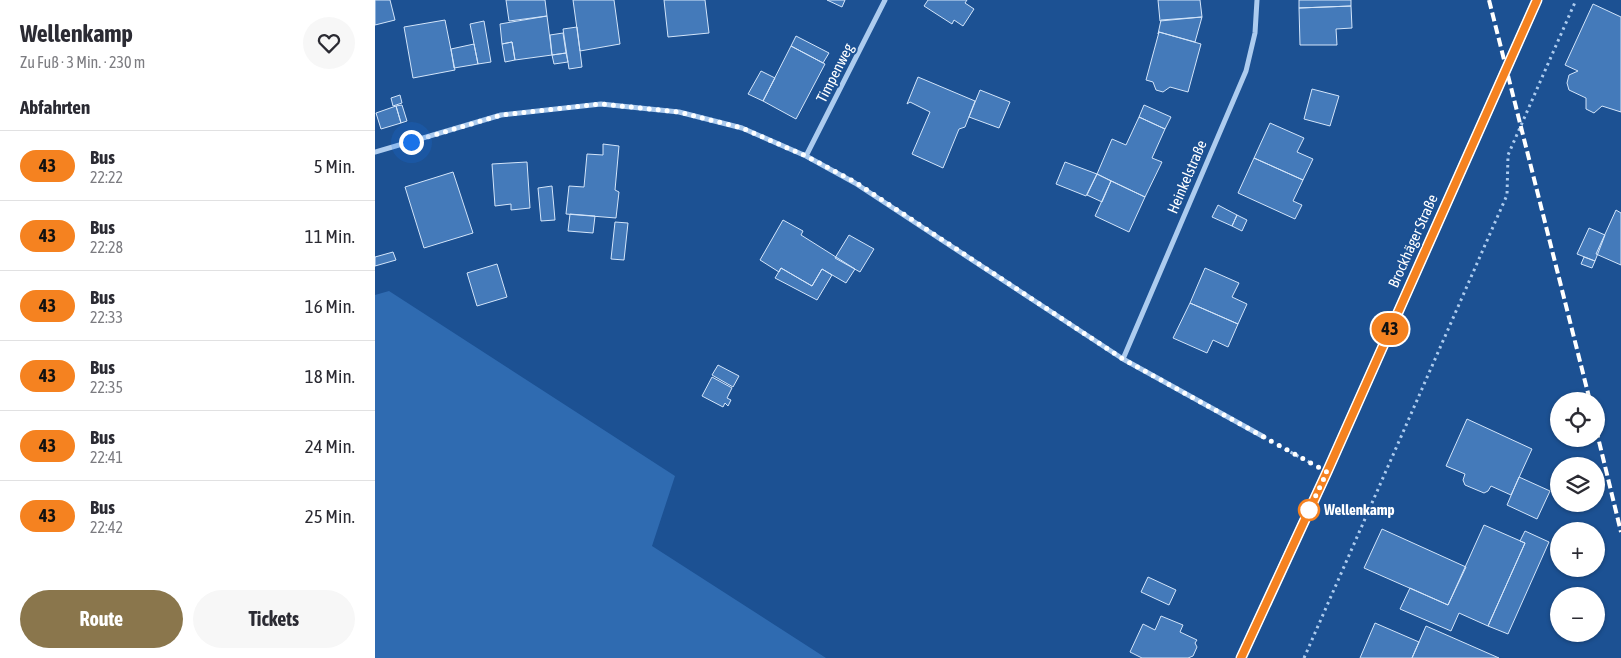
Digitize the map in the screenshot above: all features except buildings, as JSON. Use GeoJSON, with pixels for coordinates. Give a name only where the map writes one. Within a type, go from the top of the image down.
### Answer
{"type":"FeatureCollection","features":[{"type":"Feature","properties":{"kind":"main road","name":"Brockhäger Straße"},"geometry":{"type":"LineString","coordinates":[[1241,658],[1327,472],[1537,0]]}},
{"type":"Feature","properties":{"kind":"street","name":"Timpenweg"},"geometry":{"type":"LineString","coordinates":[[806,156],[885,0]]}},
{"type":"Feature","properties":{"kind":"street","name":"Heinkelstraße"},"geometry":{"type":"LineString","coordinates":[[1123,359],[1246,70],[1255,33],[1257,0]]}},
{"type":"Feature","properties":{"kind":"street"},"geometry":{"type":"LineString","coordinates":[[375,152],[501,115],[601,104],[679,112],[742,128],[806,156],[855,182],[1123,359],[1264,437]]}},
{"type":"Feature","properties":{"kind":"path"},"geometry":{"type":"LineString","coordinates":[[1304,658],[1507,195],[1508,155],[1576,0]]}},
{"type":"Feature","properties":{"kind":"path"},"geometry":{"type":"LineString","coordinates":[[1264,437],[1327,472]]}},
{"type":"Feature","properties":{"kind":"shaded area"},"geometry":{"type":"Polygon","coordinates":[[[389,291],[675,476],[652,546],[826,658],[375,658],[375,295],[389,291]]]}},
{"type":"Feature","properties":{"kind":"railway"},"geometry":{"type":"LineString","coordinates":[[1489,0],[1588,392]]}},
{"type":"Feature","properties":{"kind":"railway"},"geometry":{"type":"LineString","coordinates":[[1600,447],[1621,532]]}},
{"type":"Feature","properties":{"kind":"bus line","name":"43"},"geometry":{"type":"LineString","coordinates":[[1241,658],[1327,472],[1537,0]]}},
{"type":"Feature","properties":{"kind":"place","name":"Wellenkamp"},"geometry":{"type":"Point","coordinates":[1309,510]}},
{"type":"Feature","properties":{"kind":"route"},"geometry":{"type":"LineString","coordinates":[[411,142],[501,115],[601,104],[679,112],[742,128],[806,156],[855,182],[1123,359],[1327,472],[1309,510]]}}]}
